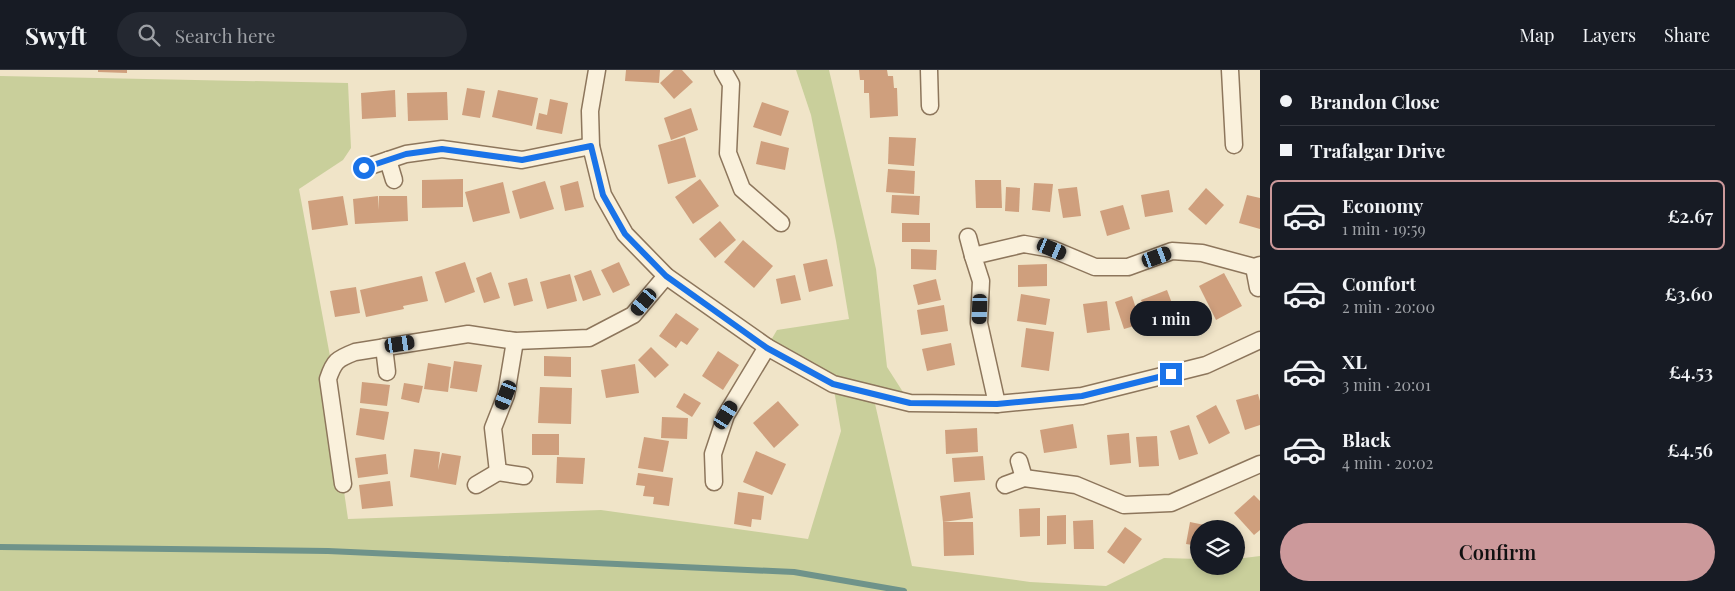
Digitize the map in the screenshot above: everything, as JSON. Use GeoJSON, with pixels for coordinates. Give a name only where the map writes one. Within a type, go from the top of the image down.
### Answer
{"type":"FeatureCollection","features":[{"type":"Feature","properties":{"kind":"street"},"geometry":{"type":"LineString","coordinates":[[597,70],[590,111],[591,146],[603,195],[625,234],[666,276],[767,348],[833,384],[910,403],[997,404],[1092,393],[1206,365],[1260,340]]}},
{"type":"Feature","properties":{"kind":"street"},"geometry":{"type":"LineString","coordinates":[[723,70],[731,84],[728,153],[731,162],[742,189],[781,223]]}},
{"type":"Feature","properties":{"kind":"street"},"geometry":{"type":"LineString","coordinates":[[929,70],[930,106]]}},
{"type":"Feature","properties":{"kind":"street"},"geometry":{"type":"LineString","coordinates":[[1230,70],[1234,145]]}},
{"type":"Feature","properties":{"kind":"street"},"geometry":{"type":"LineString","coordinates":[[364,168],[406,154],[442,149],[522,160],[591,146]]}},
{"type":"Feature","properties":{"kind":"street"},"geometry":{"type":"LineString","coordinates":[[388,160],[394,180]]}},
{"type":"Feature","properties":{"kind":"street"},"geometry":{"type":"LineString","coordinates":[[968,238],[981,281],[980,323],[997,404]]}},
{"type":"Feature","properties":{"kind":"street"},"geometry":{"type":"LineString","coordinates":[[973,256],[1024,244],[1052,249],[1095,267],[1128,268],[1172,251],[1202,253],[1257,266],[1258,288]]}},
{"type":"Feature","properties":{"kind":"street"},"geometry":{"type":"LineString","coordinates":[[343,484],[328,379],[332,367],[339,358],[354,352],[468,334],[515,341],[589,338],[633,315],[666,276]]}},
{"type":"Feature","properties":{"kind":"street"},"geometry":{"type":"LineString","coordinates":[[498,472],[493,428],[506,395],[515,341]]}},
{"type":"Feature","properties":{"kind":"street"},"geometry":{"type":"LineString","coordinates":[[384,347],[387,372]]}},
{"type":"Feature","properties":{"kind":"street"},"geometry":{"type":"LineString","coordinates":[[714,482],[714,454],[726,415],[767,348]]}},
{"type":"Feature","properties":{"kind":"street"},"geometry":{"type":"LineString","coordinates":[[1019,461],[1024,478]]}},
{"type":"Feature","properties":{"kind":"street"},"geometry":{"type":"LineString","coordinates":[[1004,485],[1024,478],[1076,485],[1124,505],[1172,503],[1260,464]]}},
{"type":"Feature","properties":{"kind":"street"},"geometry":{"type":"LineString","coordinates":[[476,485],[498,472],[524,476]]}},
{"type":"Feature","properties":{"kind":"green space"},"geometry":{"type":"Polygon","coordinates":[[[796,70],[829,70],[876,269],[887,367],[910,403],[873,395],[912,566],[1030,582],[1106,586],[1164,558],[1190,559],[1190,575],[1245,575],[1245,558],[1260,556],[1260,591],[0,591],[0,76],[348,83],[351,148],[343,160],[299,189],[332,367],[328,380],[348,519],[601,510],[808,539],[841,431],[833,384],[767,347],[777,330],[849,319],[836,241],[811,115],[796,70]]]}},
{"type":"Feature","properties":{"kind":"building"},"geometry":{"type":"Polygon","coordinates":[[[98,70],[127,70],[127,73],[98,72],[98,70]]]}},
{"type":"Feature","properties":{"kind":"building"},"geometry":{"type":"Polygon","coordinates":[[[626,70],[660,70],[659,83],[625,81],[626,70]]]}},
{"type":"Feature","properties":{"kind":"building"},"geometry":{"type":"Polygon","coordinates":[[[674,70],[682,70],[693,82],[674,99],[660,83],[674,70]]]}},
{"type":"Feature","properties":{"kind":"building"},"geometry":{"type":"Polygon","coordinates":[[[859,70],[887,70],[888,76],[893,76],[894,88],[897,88],[898,116],[870,118],[869,93],[864,93],[864,80],[860,80],[859,70]]]}},
{"type":"Feature","properties":{"kind":"building"},"geometry":{"type":"Polygon","coordinates":[[[467,88],[485,91],[480,118],[462,115],[467,88]]]}},
{"type":"Feature","properties":{"kind":"building"},"geometry":{"type":"Polygon","coordinates":[[[395,90],[396,117],[362,119],[361,93],[395,90]]]}},
{"type":"Feature","properties":{"kind":"building"},"geometry":{"type":"Polygon","coordinates":[[[498,90],[538,98],[532,126],[492,117],[498,90]]]}},
{"type":"Feature","properties":{"kind":"building"},"geometry":{"type":"Polygon","coordinates":[[[447,92],[448,120],[408,121],[407,93],[447,92]]]}},
{"type":"Feature","properties":{"kind":"building"},"geometry":{"type":"Polygon","coordinates":[[[550,99],[568,103],[562,134],[536,129],[539,113],[547,115],[550,99]]]}},
{"type":"Feature","properties":{"kind":"building"},"geometry":{"type":"Polygon","coordinates":[[[762,102],[789,111],[781,136],[753,127],[762,102]]]}},
{"type":"Feature","properties":{"kind":"building"},"geometry":{"type":"Polygon","coordinates":[[[691,108],[698,130],[671,140],[664,118],[691,108]]]}},
{"type":"Feature","properties":{"kind":"building"},"geometry":{"type":"Polygon","coordinates":[[[685,137],[696,177],[668,184],[658,145],[685,137]]]}},
{"type":"Feature","properties":{"kind":"building"},"geometry":{"type":"Polygon","coordinates":[[[889,137],[916,138],[914,166],[888,164],[889,137]]]}},
{"type":"Feature","properties":{"kind":"building"},"geometry":{"type":"Polygon","coordinates":[[[761,141],[789,148],[785,170],[756,164],[761,141]]]}},
{"type":"Feature","properties":{"kind":"building"},"geometry":{"type":"Polygon","coordinates":[[[888,169],[915,171],[914,194],[886,192],[888,169]]]}},
{"type":"Feature","properties":{"kind":"building"},"geometry":{"type":"Polygon","coordinates":[[[463,179],[463,207],[422,208],[422,180],[463,179]]]}},
{"type":"Feature","properties":{"kind":"building"},"geometry":{"type":"Polygon","coordinates":[[[700,179],[719,206],[693,224],[675,197],[700,179]]]}},
{"type":"Feature","properties":{"kind":"building"},"geometry":{"type":"Polygon","coordinates":[[[975,180],[1001,180],[1002,208],[976,208],[975,180]]]}},
{"type":"Feature","properties":{"kind":"building"},"geometry":{"type":"Polygon","coordinates":[[[545,181],[554,209],[520,219],[512,191],[545,181]]]}},
{"type":"Feature","properties":{"kind":"building"},"geometry":{"type":"Polygon","coordinates":[[[578,181],[584,207],[565,211],[560,186],[578,181]]]}},
{"type":"Feature","properties":{"kind":"building"},"geometry":{"type":"Polygon","coordinates":[[[503,182],[510,213],[473,222],[465,192],[503,182]]]}},
{"type":"Feature","properties":{"kind":"building"},"geometry":{"type":"Polygon","coordinates":[[[1034,183],[1053,184],[1050,212],[1032,210],[1034,183]]]}},
{"type":"Feature","properties":{"kind":"building"},"geometry":{"type":"Polygon","coordinates":[[[1006,187],[1020,188],[1019,212],[1005,211],[1006,187]]]}},
{"type":"Feature","properties":{"kind":"building"},"geometry":{"type":"Polygon","coordinates":[[[1077,187],[1081,216],[1063,218],[1058,189],[1077,187]]]}},
{"type":"Feature","properties":{"kind":"building"},"geometry":{"type":"Polygon","coordinates":[[[1206,188],[1224,205],[1206,225],[1188,209],[1206,188]]]}},
{"type":"Feature","properties":{"kind":"building"},"geometry":{"type":"Polygon","coordinates":[[[1169,190],[1173,212],[1145,217],[1141,195],[1169,190]]]}},
{"type":"Feature","properties":{"kind":"building"},"geometry":{"type":"Polygon","coordinates":[[[892,195],[920,196],[919,215],[891,213],[892,195]]]}},
{"type":"Feature","properties":{"kind":"building"},"geometry":{"type":"Polygon","coordinates":[[[1247,195],[1260,198],[1260,229],[1239,223],[1247,195]]]}},
{"type":"Feature","properties":{"kind":"building"},"geometry":{"type":"Polygon","coordinates":[[[343,196],[348,225],[312,230],[308,201],[343,196]]]}},
{"type":"Feature","properties":{"kind":"building"},"geometry":{"type":"Polygon","coordinates":[[[378,196],[379,210],[379,196],[407,196],[408,221],[355,224],[353,199],[378,196]]]}},
{"type":"Feature","properties":{"kind":"building"},"geometry":{"type":"Polygon","coordinates":[[[1123,205],[1130,229],[1107,236],[1100,211],[1123,205]]]}},
{"type":"Feature","properties":{"kind":"building"},"geometry":{"type":"Polygon","coordinates":[[[720,221],[736,240],[715,258],[699,239],[720,221]]]}},
{"type":"Feature","properties":{"kind":"building"},"geometry":{"type":"Polygon","coordinates":[[[902,223],[930,223],[930,242],[902,242],[902,223]]]}},
{"type":"Feature","properties":{"kind":"building"},"geometry":{"type":"Polygon","coordinates":[[[743,240],[773,266],[754,288],[724,262],[743,240]]]}},
{"type":"Feature","properties":{"kind":"building"},"geometry":{"type":"Polygon","coordinates":[[[911,249],[937,250],[936,270],[911,269],[911,249]]]}},
{"type":"Feature","properties":{"kind":"building"},"geometry":{"type":"Polygon","coordinates":[[[827,259],[833,286],[809,292],[803,264],[827,259]]]}},
{"type":"Feature","properties":{"kind":"building"},"geometry":{"type":"Polygon","coordinates":[[[465,262],[475,292],[445,303],[435,272],[465,262]]]}},
{"type":"Feature","properties":{"kind":"building"},"geometry":{"type":"Polygon","coordinates":[[[619,262],[630,285],[613,293],[601,270],[619,262]]]}},
{"type":"Feature","properties":{"kind":"building"},"geometry":{"type":"Polygon","coordinates":[[[1047,264],[1047,286],[1018,287],[1018,265],[1047,264]]]}},
{"type":"Feature","properties":{"kind":"building"},"geometry":{"type":"Polygon","coordinates":[[[591,270],[601,295],[583,301],[574,276],[591,270]]]}},
{"type":"Feature","properties":{"kind":"building"},"geometry":{"type":"Polygon","coordinates":[[[491,272],[500,298],[484,303],[476,278],[491,272]]]}},
{"type":"Feature","properties":{"kind":"building"},"geometry":{"type":"Polygon","coordinates":[[[1224,273],[1242,306],[1216,320],[1199,286],[1224,273]]]}},
{"type":"Feature","properties":{"kind":"building"},"geometry":{"type":"Polygon","coordinates":[[[570,274],[577,301],[547,309],[540,282],[570,274]]]}},
{"type":"Feature","properties":{"kind":"building"},"geometry":{"type":"Polygon","coordinates":[[[795,275],[801,300],[781,304],[776,279],[795,275]]]}},
{"type":"Feature","properties":{"kind":"building"},"geometry":{"type":"Polygon","coordinates":[[[422,276],[428,301],[403,306],[404,309],[366,317],[360,290],[422,276]]]}},
{"type":"Feature","properties":{"kind":"building"},"geometry":{"type":"Polygon","coordinates":[[[527,278],[533,301],[514,306],[508,283],[527,278]]]}},
{"type":"Feature","properties":{"kind":"building"},"geometry":{"type":"Polygon","coordinates":[[[936,279],[941,300],[918,305],[913,285],[936,279]]]}},
{"type":"Feature","properties":{"kind":"building"},"geometry":{"type":"Polygon","coordinates":[[[356,287],[360,313],[335,317],[330,291],[356,287]]]}},
{"type":"Feature","properties":{"kind":"building"},"geometry":{"type":"Polygon","coordinates":[[[1167,290],[1176,314],[1150,324],[1141,300],[1167,290]]]}},
{"type":"Feature","properties":{"kind":"building"},"geometry":{"type":"Polygon","coordinates":[[[1021,294],[1050,299],[1046,325],[1017,321],[1021,294]]]}},
{"type":"Feature","properties":{"kind":"building"},"geometry":{"type":"Polygon","coordinates":[[[1132,296],[1141,324],[1124,329],[1115,302],[1132,296]]]}},
{"type":"Feature","properties":{"kind":"building"},"geometry":{"type":"Polygon","coordinates":[[[1107,301],[1110,330],[1087,333],[1083,304],[1107,301]]]}},
{"type":"Feature","properties":{"kind":"building"},"geometry":{"type":"Polygon","coordinates":[[[944,305],[948,331],[921,335],[917,310],[944,305]]]}},
{"type":"Feature","properties":{"kind":"building"},"geometry":{"type":"Polygon","coordinates":[[[676,313],[699,329],[687,345],[681,341],[676,348],[659,336],[676,313]]]}},
{"type":"Feature","properties":{"kind":"building"},"geometry":{"type":"Polygon","coordinates":[[[1026,328],[1054,332],[1049,371],[1021,367],[1026,328]]]}},
{"type":"Feature","properties":{"kind":"building"},"geometry":{"type":"Polygon","coordinates":[[[951,343],[955,365],[927,371],[922,349],[951,343]]]}},
{"type":"Feature","properties":{"kind":"building"},"geometry":{"type":"Polygon","coordinates":[[[651,347],[669,365],[655,378],[638,360],[651,347]]]}},
{"type":"Feature","properties":{"kind":"building"},"geometry":{"type":"Polygon","coordinates":[[[718,351],[739,365],[723,390],[702,376],[718,351]]]}},
{"type":"Feature","properties":{"kind":"building"},"geometry":{"type":"Polygon","coordinates":[[[544,356],[571,357],[571,377],[544,376],[544,356]]]}},
{"type":"Feature","properties":{"kind":"building"},"geometry":{"type":"Polygon","coordinates":[[[454,361],[482,365],[477,392],[450,388],[454,361]]]}},
{"type":"Feature","properties":{"kind":"building"},"geometry":{"type":"Polygon","coordinates":[[[428,363],[451,367],[448,392],[424,389],[428,363]]]}},
{"type":"Feature","properties":{"kind":"building"},"geometry":{"type":"Polygon","coordinates":[[[635,364],[639,393],[606,398],[601,370],[635,364]]]}},
{"type":"Feature","properties":{"kind":"building"},"geometry":{"type":"Polygon","coordinates":[[[362,382],[390,385],[387,406],[360,403],[362,382]]]}},
{"type":"Feature","properties":{"kind":"building"},"geometry":{"type":"Polygon","coordinates":[[[404,383],[423,386],[419,403],[401,399],[404,383]]]}},
{"type":"Feature","properties":{"kind":"building"},"geometry":{"type":"Polygon","coordinates":[[[540,387],[572,388],[571,424],[538,423],[540,387]]]}},
{"type":"Feature","properties":{"kind":"building"},"geometry":{"type":"Polygon","coordinates":[[[684,393],[701,403],[692,417],[676,407],[684,393]]]}},
{"type":"Feature","properties":{"kind":"building"},"geometry":{"type":"Polygon","coordinates":[[[1258,394],[1260,401],[1260,425],[1245,430],[1236,400],[1258,394]]]}},
{"type":"Feature","properties":{"kind":"building"},"geometry":{"type":"Polygon","coordinates":[[[778,401],[799,425],[774,448],[753,423],[778,401]]]}},
{"type":"Feature","properties":{"kind":"building"},"geometry":{"type":"Polygon","coordinates":[[[1216,405],[1230,433],[1209,444],[1196,416],[1216,405]]]}},
{"type":"Feature","properties":{"kind":"building"},"geometry":{"type":"Polygon","coordinates":[[[360,408],[389,412],[384,440],[356,435],[360,408]]]}},
{"type":"Feature","properties":{"kind":"building"},"geometry":{"type":"Polygon","coordinates":[[[662,417],[688,418],[687,439],[661,438],[662,417]]]}},
{"type":"Feature","properties":{"kind":"building"},"geometry":{"type":"Polygon","coordinates":[[[1073,424],[1077,448],[1044,453],[1040,430],[1073,424]]]}},
{"type":"Feature","properties":{"kind":"building"},"geometry":{"type":"Polygon","coordinates":[[[1189,425],[1198,454],[1179,460],[1170,431],[1189,425]]]}},
{"type":"Feature","properties":{"kind":"building"},"geometry":{"type":"Polygon","coordinates":[[[977,428],[978,452],[946,454],[945,430],[977,428]]]}},
{"type":"Feature","properties":{"kind":"building"},"geometry":{"type":"Polygon","coordinates":[[[1129,433],[1131,463],[1110,465],[1107,435],[1129,433]]]}},
{"type":"Feature","properties":{"kind":"building"},"geometry":{"type":"Polygon","coordinates":[[[532,434],[559,434],[559,455],[532,455],[532,434]]]}},
{"type":"Feature","properties":{"kind":"building"},"geometry":{"type":"Polygon","coordinates":[[[1157,436],[1159,466],[1139,467],[1136,437],[1157,436]]]}},
{"type":"Feature","properties":{"kind":"building"},"geometry":{"type":"Polygon","coordinates":[[[644,437],[669,441],[663,472],[638,468],[644,437]]]}},
{"type":"Feature","properties":{"kind":"building"},"geometry":{"type":"Polygon","coordinates":[[[414,449],[440,452],[438,470],[442,453],[461,456],[456,485],[410,477],[414,449]]]}},
{"type":"Feature","properties":{"kind":"building"},"geometry":{"type":"Polygon","coordinates":[[[756,451],[786,464],[772,495],[743,482],[756,451]]]}},
{"type":"Feature","properties":{"kind":"building"},"geometry":{"type":"Polygon","coordinates":[[[386,454],[388,474],[358,478],[355,458],[386,454]]]}},
{"type":"Feature","properties":{"kind":"building"},"geometry":{"type":"Polygon","coordinates":[[[983,456],[985,480],[954,482],[952,458],[983,456]]]}},
{"type":"Feature","properties":{"kind":"building"},"geometry":{"type":"Polygon","coordinates":[[[557,457],[585,458],[583,484],[556,483],[557,457]]]}},
{"type":"Feature","properties":{"kind":"building"},"geometry":{"type":"Polygon","coordinates":[[[638,473],[673,478],[669,506],[653,504],[654,497],[643,496],[645,486],[636,485],[638,473]]]}},
{"type":"Feature","properties":{"kind":"building"},"geometry":{"type":"Polygon","coordinates":[[[390,481],[393,506],[362,509],[359,485],[390,481]]]}},
{"type":"Feature","properties":{"kind":"building"},"geometry":{"type":"Polygon","coordinates":[[[738,492],[764,496],[761,520],[752,519],[751,527],[734,524],[738,492]]]}},
{"type":"Feature","properties":{"kind":"building"},"geometry":{"type":"Polygon","coordinates":[[[970,492],[973,518],[943,522],[940,496],[970,492]]]}},
{"type":"Feature","properties":{"kind":"building"},"geometry":{"type":"Polygon","coordinates":[[[1254,495],[1260,501],[1260,530],[1254,535],[1245,525],[1245,520],[1240,520],[1234,513],[1254,495]]]}},
{"type":"Feature","properties":{"kind":"building"},"geometry":{"type":"Polygon","coordinates":[[[1040,508],[1040,536],[1020,537],[1019,509],[1040,508]]]}},
{"type":"Feature","properties":{"kind":"building"},"geometry":{"type":"Polygon","coordinates":[[[1066,515],[1066,544],[1047,545],[1047,516],[1066,515]]]}},
{"type":"Feature","properties":{"kind":"building"},"geometry":{"type":"Polygon","coordinates":[[[1093,520],[1094,549],[1074,549],[1073,521],[1093,520]]]}},
{"type":"Feature","properties":{"kind":"building"},"geometry":{"type":"Polygon","coordinates":[[[943,522],[973,522],[974,555],[944,556],[943,522]]]}},
{"type":"Feature","properties":{"kind":"building"},"geometry":{"type":"Polygon","coordinates":[[[1190,522],[1190,545],[1186,544],[1190,522]]]}},
{"type":"Feature","properties":{"kind":"building"},"geometry":{"type":"Polygon","coordinates":[[[1125,527],[1142,539],[1124,564],[1107,552],[1125,527]]]}},
{"type":"Feature","properties":{"kind":"waterway"},"geometry":{"type":"LineString","coordinates":[[0,547],[328,551],[794,572],[904,591]]}},
{"type":"Feature","properties":{"kind":"route"},"geometry":{"type":"LineString","coordinates":[[364,168],[406,154],[442,149],[522,160],[591,146],[603,195],[625,234],[666,276],[767,348],[833,384],[910,403],[997,404],[1082,396],[1171,374]]}}]}
